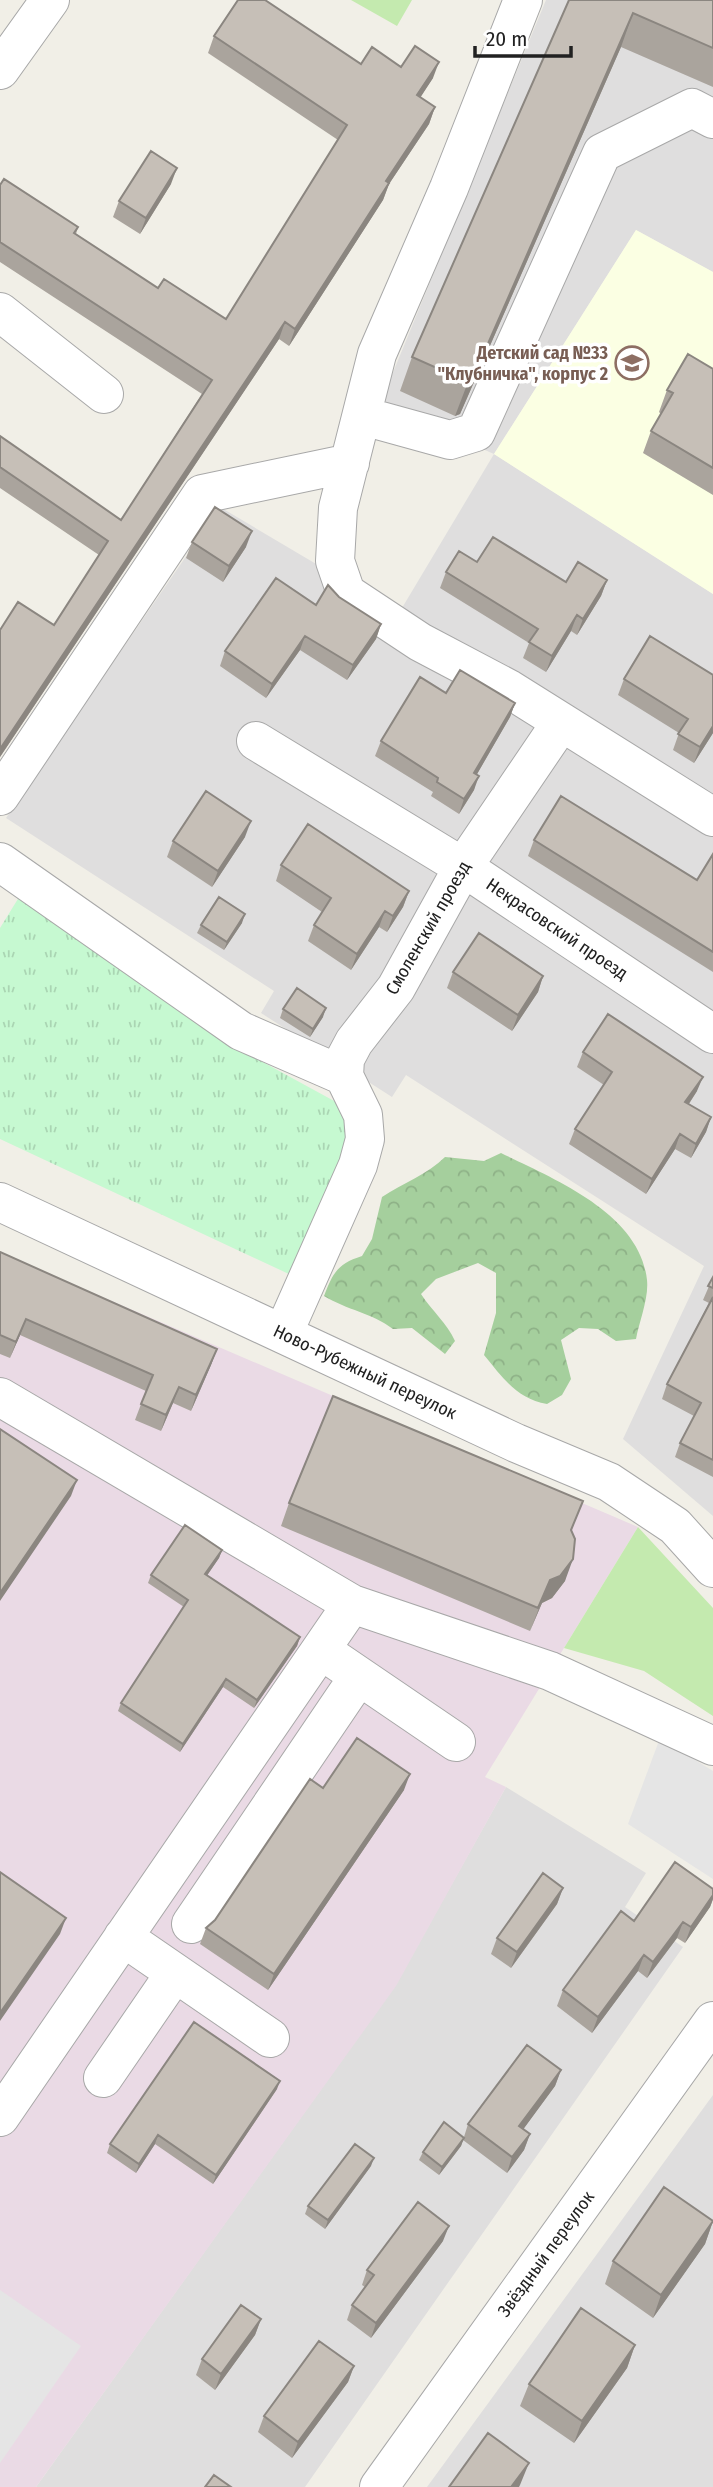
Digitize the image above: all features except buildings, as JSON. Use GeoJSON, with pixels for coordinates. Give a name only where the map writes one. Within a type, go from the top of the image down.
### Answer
{"type":"FeatureCollection","features":[{"type":"Feature","properties":{"kind":"street"},"geometry":{"type":"LineString","coordinates":[[0,70],[50,0]]}},
{"type":"Feature","properties":{"kind":"street"},"geometry":{"type":"LineString","coordinates":[[523,0],[449,188],[377,354],[338,508],[335,561],[346,593],[420,642],[509,689],[560,724],[713,817]]}},
{"type":"Feature","properties":{"kind":"street"},"geometry":{"type":"LineString","coordinates":[[363,416],[450,440],[476,432],[603,153],[692,108],[713,119]]}},
{"type":"Feature","properties":{"kind":"street"},"geometry":{"type":"LineString","coordinates":[[0,312],[104,394]]}},
{"type":"Feature","properties":{"kind":"street"},"geometry":{"type":"LineString","coordinates":[[0,796],[202,494],[350,463]]}},
{"type":"Feature","properties":{"kind":"street","name":"Смоленский проезд"},"geometry":{"type":"LineString","coordinates":[[344,1076],[345,1059],[354,1042],[396,988],[463,867],[560,724]]}},
{"type":"Feature","properties":{"kind":"street","name":"Некрасовский проезд"},"geometry":{"type":"LineString","coordinates":[[256,741],[463,867],[713,1034]]}},
{"type":"Feature","properties":{"kind":"street"},"geometry":{"type":"LineString","coordinates":[[0,862],[241,1031],[344,1076],[363,1115],[365,1139],[358,1165],[283,1334]]}},
{"type":"Feature","properties":{"kind":"street","name":"Ново-Рубежный переулок"},"geometry":{"type":"LineString","coordinates":[[0,1202],[516,1443],[610,1482],[674,1526],[713,1568]]}},
{"type":"Feature","properties":{"kind":"street"},"geometry":{"type":"LineString","coordinates":[[0,1397],[352,1604],[550,1671],[713,1745]]}},
{"type":"Feature","properties":{"kind":"street"},"geometry":{"type":"LineString","coordinates":[[0,2117],[352,1604]]}},
{"type":"Feature","properties":{"kind":"street"},"geometry":{"type":"LineString","coordinates":[[321,1650],[456,1742]]}},
{"type":"Feature","properties":{"kind":"street"},"geometry":{"type":"LineString","coordinates":[[191,1924],[359,1676]]}},
{"type":"Feature","properties":{"kind":"street"},"geometry":{"type":"LineString","coordinates":[[123,1937],[270,2038]]}},
{"type":"Feature","properties":{"kind":"street"},"geometry":{"type":"LineString","coordinates":[[103,2078],[175,1973]]}},
{"type":"Feature","properties":{"kind":"street","name":"Звёздный переулок"},"geometry":{"type":"LineString","coordinates":[[379,2487],[713,2021]]}},
{"type":"Feature","properties":{"kind":"shaded area"},"geometry":{"type":"Polygon","coordinates":[[[546,0],[713,0],[713,272],[636,230],[494,454],[380,404],[546,0]]]}},
{"type":"Feature","properties":{"kind":"shaded area","name":"Детский сад №33 \"Клубничка\", корпус 2"},"geometry":{"type":"Polygon","coordinates":[[[636,230],[713,272],[713,594],[494,454],[636,230]]]}},
{"type":"Feature","properties":{"kind":"shaded area"},"geometry":{"type":"Polygon","coordinates":[[[494,454],[713,594],[713,1516],[623,1439],[704,1266],[406,1075],[392,1097],[261,1013],[274,991],[6,818],[220,507],[399,613],[494,454]]]}},
{"type":"Feature","properties":{"kind":"shaded area"},"geometry":{"type":"Polygon","coordinates":[[[0,1253],[638,1527],[485,1777],[506,1787],[396,1986],[36,2487],[0,2487],[0,1253]]]}},
{"type":"Feature","properties":{"kind":"shaded area"},"geometry":{"type":"Polygon","coordinates":[[[660,1738],[713,1771],[713,1879],[628,1824],[660,1738]]]}},
{"type":"Feature","properties":{"kind":"shaded area"},"geometry":{"type":"Polygon","coordinates":[[[506,1787],[646,1873],[625,1907],[683,1947],[305,2487],[36,2487],[395,1986],[506,1787]]]}},
{"type":"Feature","properties":{"kind":"shaded area"},"geometry":{"type":"Polygon","coordinates":[[[713,2095],[713,2487],[427,2487],[713,2095]]]}},
{"type":"Feature","properties":{"kind":"shaded area"},"geometry":{"type":"Polygon","coordinates":[[[0,2290],[81,2346],[0,2463],[0,2290]]]}},
{"type":"Feature","properties":{"kind":"green space"},"geometry":{"type":"Polygon","coordinates":[[[351,0],[412,0],[397,26],[351,0]]]}},
{"type":"Feature","properties":{"kind":"green space"},"geometry":{"type":"Polygon","coordinates":[[[21,894],[235,1047],[347,1108],[352,1142],[291,1275],[0,1139],[0,928],[21,894]]]}},
{"type":"Feature","properties":{"kind":"green space"},"geometry":{"type":"Polygon","coordinates":[[[501,1153],[569,1187],[612,1217],[629,1236],[641,1256],[647,1280],[636,1339],[616,1341],[598,1329],[579,1328],[561,1340],[571,1379],[562,1395],[547,1404],[519,1392],[484,1355],[496,1313],[496,1273],[478,1263],[436,1279],[421,1294],[455,1341],[445,1354],[412,1328],[393,1329],[377,1319],[324,1296],[337,1270],[362,1256],[372,1239],[382,1197],[445,1157],[484,1161],[501,1153]]]}},
{"type":"Feature","properties":{"kind":"green space"},"geometry":{"type":"Polygon","coordinates":[[[638,1527],[713,1608],[713,1716],[644,1671],[564,1648],[638,1527]]]}},
{"type":"Feature","properties":{"kind":"place","name":"Детский сад №33 \"Клубничка\", корпус 2"},"geometry":{"type":"Point","coordinates":[632,363]}}]}
